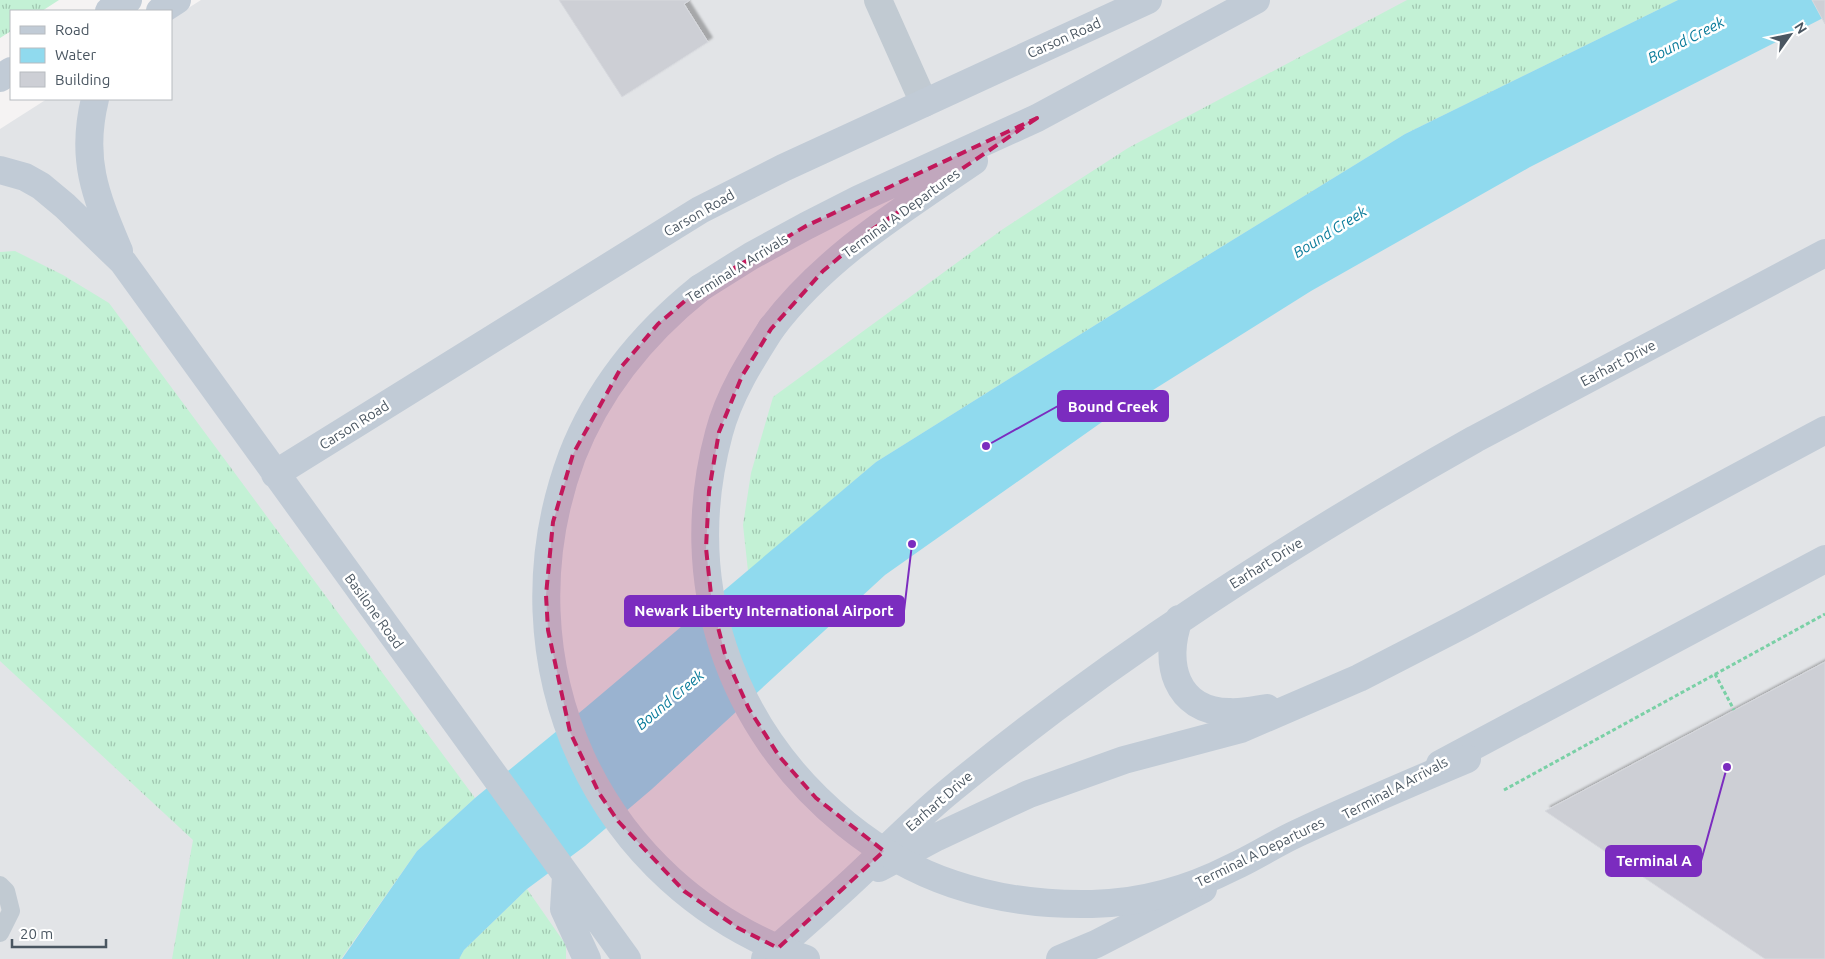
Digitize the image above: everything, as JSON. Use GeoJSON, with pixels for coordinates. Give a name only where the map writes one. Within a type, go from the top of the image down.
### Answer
{"type":"FeatureCollection","features":[{"type":"Feature","properties":{"kind":"street"},"geometry":{"type":"LineString","coordinates":[[111,10],[128,0]]}},
{"type":"Feature","properties":{"kind":"street"},"geometry":{"type":"LineString","coordinates":[[162,10],[177,0]]}},
{"type":"Feature","properties":{"kind":"street"},"geometry":{"type":"LineString","coordinates":[[878,0],[924,103]]}},
{"type":"Feature","properties":{"kind":"street","name":"Carson Road"},"geometry":{"type":"LineString","coordinates":[[276,474],[700,210],[782,168],[1148,0]]}},
{"type":"Feature","properties":{"kind":"street"},"geometry":{"type":"LineString","coordinates":[[1038,118],[1256,0]]}},
{"type":"Feature","properties":{"kind":"street"},"geometry":{"type":"LineString","coordinates":[[95,100],[89,136],[92,178],[97,199],[123,262]]}},
{"type":"Feature","properties":{"kind":"street","name":"Terminal A Arrivals"},"geometry":{"type":"LineString","coordinates":[[806,959],[765,942],[710,910],[684,891],[638,846],[599,793],[570,732],[552,663],[546,595],[548,558],[553,522],[562,485],[588,421],[622,366],[658,324],[700,288],[751,256],[815,221],[1038,118]]}},
{"type":"Feature","properties":{"kind":"street","name":"Terminal A Departures"},"geometry":{"type":"LineString","coordinates":[[1038,118],[857,242],[812,282],[788,307],[771,329],[742,376],[719,432],[706,521],[708,576],[712,604],[726,658],[749,709],[763,734],[779,756],[816,798],[856,832],[902,862],[951,884],[980,892],[1037,902],[1093,904],[1150,898],[1216,876],[1297,834],[1464,756]]}},
{"type":"Feature","properties":{"kind":"street"},"geometry":{"type":"LineString","coordinates":[[0,170],[24,177],[41,186],[65,206],[123,262]]}},
{"type":"Feature","properties":{"kind":"street","name":"Earhart Drive"},"geometry":{"type":"LineString","coordinates":[[765,959],[847,886],[921,815],[953,788],[1056,708],[1179,619],[1298,543],[1420,470],[1825,252]]}},
{"type":"Feature","properties":{"kind":"street","name":"Basilone Road"},"geometry":{"type":"LineString","coordinates":[[123,262],[627,959]]}},
{"type":"Feature","properties":{"kind":"street"},"geometry":{"type":"LineString","coordinates":[[847,886],[936,837],[1029,794],[1124,760],[1241,729],[1359,678],[1462,625],[1825,430]]}},
{"type":"Feature","properties":{"kind":"street"},"geometry":{"type":"LineString","coordinates":[[1464,756],[1825,559]]}},
{"type":"Feature","properties":{"kind":"street"},"geometry":{"type":"LineString","coordinates":[[1464,756],[1825,568]]}},
{"type":"Feature","properties":{"kind":"street"},"geometry":{"type":"LineString","coordinates":[[1179,619],[1173,640],[1172,664],[1180,687],[1195,702],[1205,708],[1228,712],[1301,702]]}},
{"type":"Feature","properties":{"kind":"street","name":"Terminal A Arrivals"},"geometry":{"type":"LineString","coordinates":[[1060,959],[1129,928],[1464,756]]}},
{"type":"Feature","properties":{"kind":"street"},"geometry":{"type":"LineString","coordinates":[[566,876],[564,909],[587,959]]}},
{"type":"Feature","properties":{"kind":"lane"},"geometry":{"type":"LineString","coordinates":[[0,885],[6,891],[11,910],[0,933]]}},
{"type":"Feature","properties":{"kind":"path"},"geometry":{"type":"LineString","coordinates":[[1504,790],[1825,614]]}},
{"type":"Feature","properties":{"kind":"path"},"geometry":{"type":"LineString","coordinates":[[1715,674],[1734,710]]}},
{"type":"Feature","properties":{"kind":"highlighted area"},"geometry":{"type":"Polygon","coordinates":[[[1037,118],[873,229],[823,271],[771,329],[742,376],[719,432],[709,491],[706,548],[712,604],[726,658],[749,709],[779,756],[816,798],[884,851],[778,948],[738,928],[684,891],[618,821],[599,793],[570,732],[548,630],[546,595],[553,522],[573,454],[622,366],[658,324],[700,288],[806,226],[1037,118]]]}},
{"type":"Feature","properties":{"kind":"shaded area"},"geometry":{"type":"Polygon","coordinates":[[[201,0],[1825,0],[1825,959],[0,959],[0,129],[45,100],[172,100],[172,18],[201,0]]]}},
{"type":"Feature","properties":{"kind":"green space"},"geometry":{"type":"Polygon","coordinates":[[[0,0],[59,0],[44,10],[10,10],[10,32],[0,38],[0,0]]]}},
{"type":"Feature","properties":{"kind":"green space"},"geometry":{"type":"Polygon","coordinates":[[[1407,0],[1678,0],[1405,134],[876,462],[748,571],[743,525],[751,473],[773,397],[1003,229],[1128,148],[1407,0]]]}},
{"type":"Feature","properties":{"kind":"green space"},"geometry":{"type":"Polygon","coordinates":[[[15,251],[63,275],[109,303],[475,798],[417,851],[341,959],[172,959],[193,840],[0,661],[0,252],[15,251]]]}},
{"type":"Feature","properties":{"kind":"green space"},"geometry":{"type":"Polygon","coordinates":[[[527,889],[566,945],[566,959],[459,959],[464,950],[527,889]]]}},
{"type":"Feature","properties":{"kind":"water"},"geometry":{"type":"Polygon","coordinates":[[[1678,0],[1825,0],[1825,17],[1530,167],[1311,291],[1102,422],[885,575],[652,789],[585,846],[527,889],[464,950],[459,959],[342,959],[417,851],[475,798],[585,708],[876,462],[1405,134],[1678,0]]]}},
{"type":"Feature","properties":{"kind":"building"},"geometry":{"type":"Polygon","coordinates":[[[559,0],[690,0],[684,4],[708,42],[622,97],[559,0]]]}},
{"type":"Feature","properties":{"kind":"building"},"geometry":{"type":"Polygon","coordinates":[[[1812,0],[1825,0],[1825,24],[1812,0]]]}},
{"type":"Feature","properties":{"kind":"building"},"geometry":{"type":"Polygon","coordinates":[[[1825,662],[1825,959],[1765,959],[1545,811],[1825,662]]]}},
{"type":"Feature","properties":{"kind":"place","name":"Bound Creek"},"geometry":{"type":"Point","coordinates":[986,446]}},
{"type":"Feature","properties":{"kind":"place","name":"Newark Liberty International Airport"},"geometry":{"type":"Point","coordinates":[912,544]}},
{"type":"Feature","properties":{"kind":"place","name":"Terminal A"},"geometry":{"type":"Point","coordinates":[1727,767]}}]}
